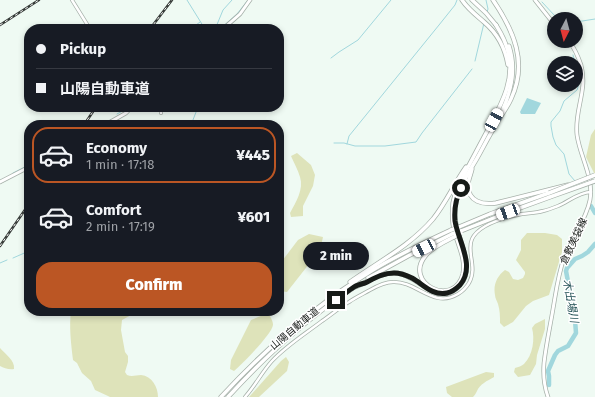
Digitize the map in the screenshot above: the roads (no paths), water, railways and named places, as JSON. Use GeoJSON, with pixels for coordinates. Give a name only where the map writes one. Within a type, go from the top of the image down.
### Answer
{"type":"FeatureCollection","features":[{"type":"Feature","properties":{"kind":"highway"},"geometry":{"type":"LineString","coordinates":[[462,0],[471,11],[488,25],[496,34],[504,48],[508,62],[509,80]]}},
{"type":"Feature","properties":{"kind":"highway"},"geometry":{"type":"LineString","coordinates":[[472,0],[496,24],[505,37],[512,56],[512,82],[497,121]]}},
{"type":"Feature","properties":{"kind":"highway"},"geometry":{"type":"LineString","coordinates":[[460,230],[452,234],[430,251],[422,261],[420,272],[426,285],[436,290],[443,291],[453,288],[459,283],[464,269],[463,261],[454,227],[453,210],[456,191],[513,95],[518,76],[519,63],[514,38],[495,1]]}},
{"type":"Feature","properties":{"kind":"highway"},"geometry":{"type":"LineString","coordinates":[[354,287],[378,276],[393,273],[404,274],[436,293],[448,293],[459,286],[465,277],[466,265],[464,251],[456,222],[456,206],[461,188],[506,94],[509,80],[510,67],[508,52],[496,24]]}},
{"type":"Feature","properties":{"kind":"highway"},"geometry":{"type":"LineString","coordinates":[[475,158],[468,188],[471,196],[478,202],[484,204],[496,203],[549,193]]}},
{"type":"Feature","properties":{"kind":"highway"},"geometry":{"type":"LineString","coordinates":[[323,304],[357,277],[408,243],[424,229],[443,206],[462,173],[475,158]]}},
{"type":"Feature","properties":{"kind":"highway","name":"山陽自動車道"},"geometry":{"type":"LineString","coordinates":[[228,397],[260,363],[291,335],[354,287],[396,262],[490,214],[595,176]]}},
{"type":"Feature","properties":{"kind":"highway","name":"山陽自動車道"},"geometry":{"type":"LineString","coordinates":[[460,230],[500,215],[549,193],[595,180]]}},
{"type":"Feature","properties":{"kind":"highway","name":"山陽自動車道"},"geometry":{"type":"LineString","coordinates":[[221,397],[292,328],[323,304],[373,270],[406,252],[452,234]]}},
{"type":"Feature","properties":{"kind":"main road"},"geometry":{"type":"LineString","coordinates":[[229,24],[240,14],[250,0]]}},
{"type":"Feature","properties":{"kind":"main road"},"geometry":{"type":"LineString","coordinates":[[534,0],[547,16]]}},
{"type":"Feature","properties":{"kind":"main road","name":"倉敷美袋線"},"geometry":{"type":"LineString","coordinates":[[548,397],[543,377],[544,363],[561,267],[565,254],[587,210],[591,192],[590,181],[576,128],[583,90],[583,75],[577,54],[573,48]]}},
{"type":"Feature","properties":{"kind":"main road"},"geometry":{"type":"LineString","coordinates":[[114,120],[127,112]]}},
{"type":"Feature","properties":{"kind":"main road"},"geometry":{"type":"LineString","coordinates":[[0,182],[24,170]]}},
{"type":"Feature","properties":{"kind":"street"},"geometry":{"type":"LineString","coordinates":[[72,0],[87,24]]}},
{"type":"Feature","properties":{"kind":"street"},"geometry":{"type":"LineString","coordinates":[[245,397],[280,353],[291,343],[348,302],[378,286],[391,282],[407,284],[424,294],[433,297],[444,299],[456,295],[467,287],[472,278],[473,266],[471,244],[472,238],[478,231],[485,226],[505,218],[542,212],[566,203],[584,193],[591,192]]}},
{"type":"Feature","properties":{"kind":"water"},"geometry":{"type":"Polygon","coordinates":[[[527,98],[541,103],[535,114],[521,114],[520,112],[527,98]]]}},
{"type":"Feature","properties":{"kind":"waterway"},"geometry":{"type":"LineString","coordinates":[[187,0],[202,24]]}},
{"type":"Feature","properties":{"kind":"waterway"},"geometry":{"type":"LineString","coordinates":[[217,24],[223,10],[232,0]]}},
{"type":"Feature","properties":{"kind":"waterway"},"geometry":{"type":"LineString","coordinates":[[226,24],[237,14],[248,0]]}},
{"type":"Feature","properties":{"kind":"waterway"},"geometry":{"type":"LineString","coordinates":[[331,58],[358,40],[391,0]]}},
{"type":"Feature","properties":{"kind":"waterway"},"geometry":{"type":"LineString","coordinates":[[347,144],[349,136],[455,5],[457,0]]}},
{"type":"Feature","properties":{"kind":"waterway"},"geometry":{"type":"LineString","coordinates":[[486,0],[488,9],[487,12]]}},
{"type":"Feature","properties":{"kind":"waterway"},"geometry":{"type":"LineString","coordinates":[[542,2],[551,12]]}},
{"type":"Feature","properties":{"kind":"waterway"},"geometry":{"type":"LineString","coordinates":[[583,21],[595,19]]}},
{"type":"Feature","properties":{"kind":"waterway"},"geometry":{"type":"LineString","coordinates":[[475,61],[484,23]]}},
{"type":"Feature","properties":{"kind":"waterway"},"geometry":{"type":"LineString","coordinates":[[334,143],[344,143],[355,146],[385,146],[416,142],[472,69]]}},
{"type":"Feature","properties":{"kind":"waterway","name":"木出場川"},"geometry":{"type":"LineString","coordinates":[[575,92],[564,101],[560,111],[551,122],[551,126],[556,145],[564,154],[569,174],[575,181]]}},
{"type":"Feature","properties":{"kind":"waterway"},"geometry":{"type":"LineString","coordinates":[[117,114],[121,112]]}},
{"type":"Feature","properties":{"kind":"waterway"},"geometry":{"type":"LineString","coordinates":[[193,120],[196,112]]}},
{"type":"Feature","properties":{"kind":"waterway"},"geometry":{"type":"LineString","coordinates":[[111,120],[115,118]]}},
{"type":"Feature","properties":{"kind":"waterway"},"geometry":{"type":"LineString","coordinates":[[13,173],[24,168]]}},
{"type":"Feature","properties":{"kind":"waterway","name":"木出場川"},"geometry":{"type":"LineString","coordinates":[[591,206],[595,213]]}},
{"type":"Feature","properties":{"kind":"waterway","name":"木出場川"},"geometry":{"type":"LineString","coordinates":[[549,385],[548,371],[555,355],[558,351],[568,346],[576,333],[566,271],[575,259],[588,252],[595,244]]}},
{"type":"Feature","properties":{"kind":"waterway"},"geometry":{"type":"LineString","coordinates":[[13,258],[24,253]]}},
{"type":"Feature","properties":{"kind":"waterway"},"geometry":{"type":"LineString","coordinates":[[0,263],[7,260]]}},
{"type":"Feature","properties":{"kind":"railway"},"geometry":{"type":"LineString","coordinates":[[0,25],[39,0]]}},
{"type":"Feature","properties":{"kind":"railway"},"geometry":{"type":"LineString","coordinates":[[154,24],[172,0]]}},
{"type":"Feature","properties":{"kind":"railway"},"geometry":{"type":"LineString","coordinates":[[87,120],[93,112]]}},
{"type":"Feature","properties":{"kind":"railway"},"geometry":{"type":"LineString","coordinates":[[0,246],[24,211]]}}]}
